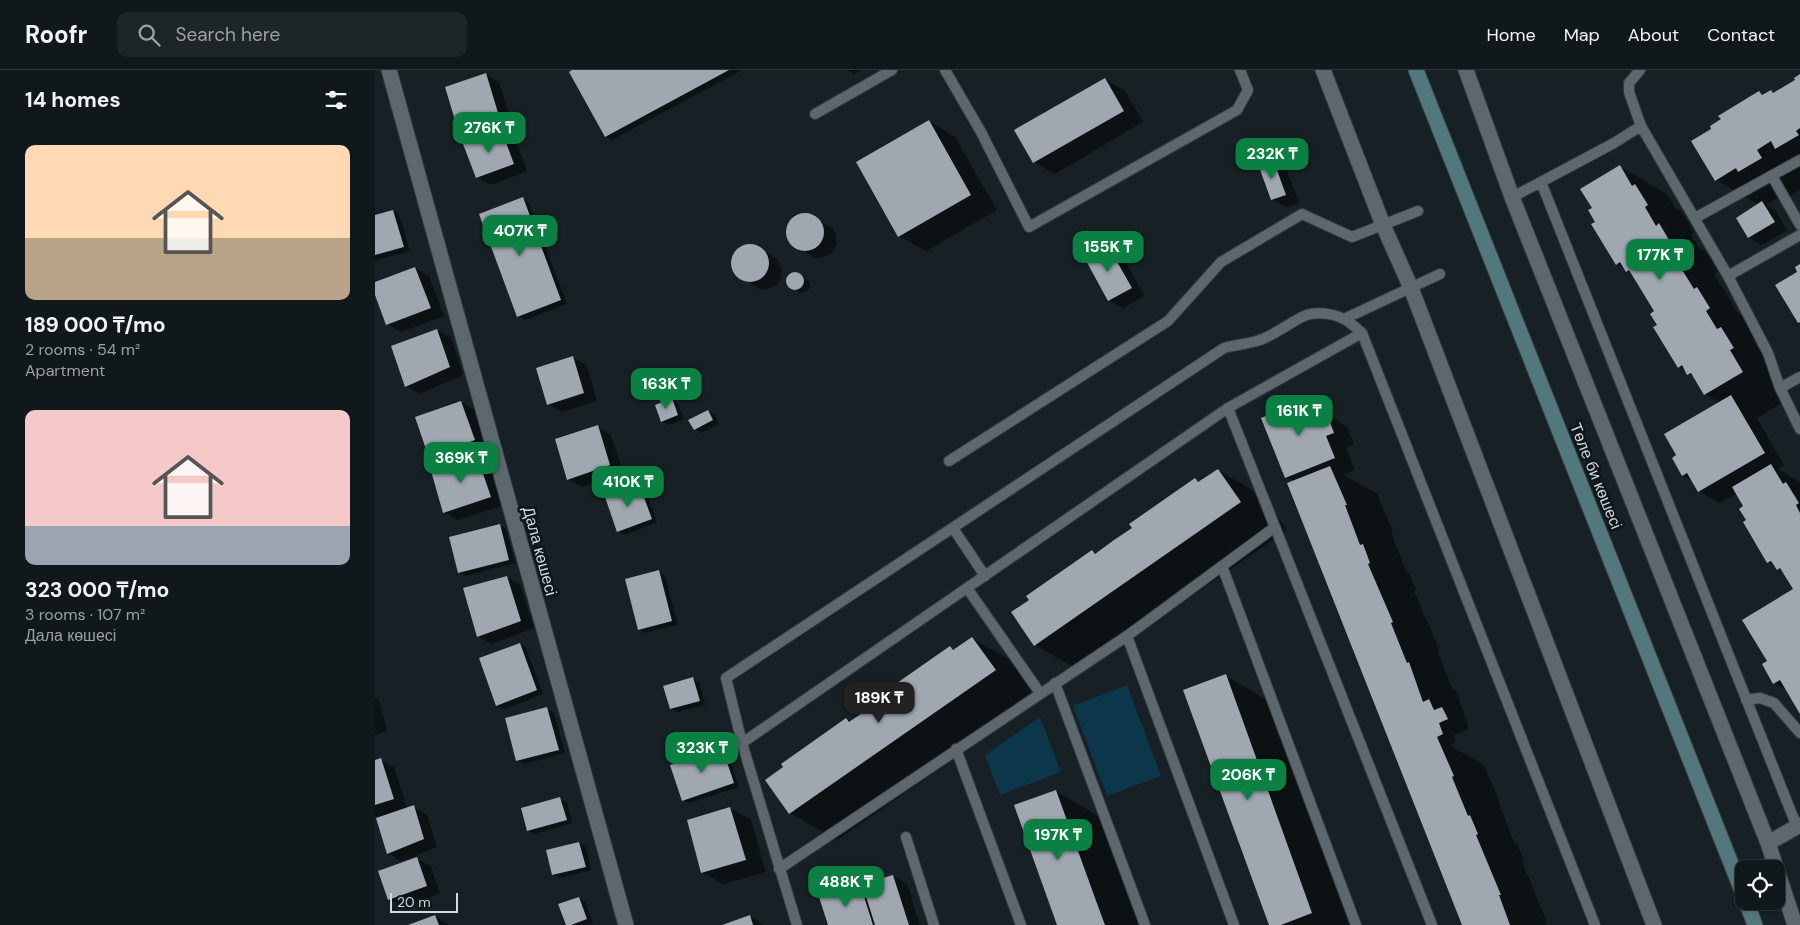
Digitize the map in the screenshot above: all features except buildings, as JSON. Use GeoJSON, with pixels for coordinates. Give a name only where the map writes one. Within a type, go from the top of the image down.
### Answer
{"type":"FeatureCollection","features":[{"type":"Feature","properties":{"kind":"main road","name":"Төле би көшесі"},"geometry":{"type":"LineString","coordinates":[[1416,70],[1735,873]]}},
{"type":"Feature","properties":{"kind":"main road"},"geometry":{"type":"LineString","coordinates":[[1749,910],[1755,925]]}},
{"type":"Feature","properties":{"kind":"street","name":"Дала көшесі"},"geometry":{"type":"LineString","coordinates":[[389,70],[626,925]]}},
{"type":"Feature","properties":{"kind":"street"},"geometry":{"type":"LineString","coordinates":[[1323,70],[1383,224],[1411,288],[1654,925]]}},
{"type":"Feature","properties":{"kind":"street"},"geometry":{"type":"LineString","coordinates":[[1466,70],[1513,197],[1768,844],[1795,925]]}},
{"type":"Feature","properties":{"kind":"street"},"geometry":{"type":"LineString","coordinates":[[1768,844],[1798,826]]}},
{"type":"Feature","properties":{"kind":"lane"},"geometry":{"type":"LineString","coordinates":[[815,114],[892,70]]}},
{"type":"Feature","properties":{"kind":"lane"},"geometry":{"type":"LineString","coordinates":[[945,70],[981,132],[1029,227],[1237,110],[1248,90],[1240,70]]}},
{"type":"Feature","properties":{"kind":"lane"},"geometry":{"type":"LineString","coordinates":[[1640,70],[1629,83],[1629,92],[1641,126],[1728,276],[1768,353],[1781,388],[1797,413],[1800,429]]}},
{"type":"Feature","properties":{"kind":"lane"},"geometry":{"type":"LineString","coordinates":[[1513,197],[1614,143],[1641,126]]}},
{"type":"Feature","properties":{"kind":"lane"},"geometry":{"type":"LineString","coordinates":[[1695,218],[1800,160]]}},
{"type":"Feature","properties":{"kind":"lane"},"geometry":{"type":"LineString","coordinates":[[1772,176],[1800,225]]}},
{"type":"Feature","properties":{"kind":"lane"},"geometry":{"type":"LineString","coordinates":[[1541,182],[1746,700],[1798,826]]}},
{"type":"Feature","properties":{"kind":"lane"},"geometry":{"type":"LineString","coordinates":[[949,462],[1168,321],[1221,262],[1302,214],[1352,237],[1418,211]]}},
{"type":"Feature","properties":{"kind":"lane"},"geometry":{"type":"LineString","coordinates":[[1728,276],[1800,235]]}},
{"type":"Feature","properties":{"kind":"lane"},"geometry":{"type":"LineString","coordinates":[[1345,319],[1440,274]]}},
{"type":"Feature","properties":{"kind":"lane"},"geometry":{"type":"LineString","coordinates":[[797,925],[742,743],[726,678],[1224,348],[1237,344],[1250,344],[1266,338],[1305,315],[1328,314],[1345,319],[1362,333],[1595,925]]}},
{"type":"Feature","properties":{"kind":"lane"},"geometry":{"type":"LineString","coordinates":[[742,743],[1228,408],[1362,333]]}},
{"type":"Feature","properties":{"kind":"lane"},"geometry":{"type":"LineString","coordinates":[[1781,388],[1800,376]]}},
{"type":"Feature","properties":{"kind":"lane"},"geometry":{"type":"LineString","coordinates":[[1228,408],[1432,925]]}},
{"type":"Feature","properties":{"kind":"lane"},"geometry":{"type":"LineString","coordinates":[[779,869],[1127,636],[1275,527]]}},
{"type":"Feature","properties":{"kind":"lane"},"geometry":{"type":"LineString","coordinates":[[953,528],[985,576]]}},
{"type":"Feature","properties":{"kind":"lane"},"geometry":{"type":"LineString","coordinates":[[1222,566],[1356,925]]}},
{"type":"Feature","properties":{"kind":"lane"},"geometry":{"type":"LineString","coordinates":[[967,588],[1040,693]]}},
{"type":"Feature","properties":{"kind":"lane"},"geometry":{"type":"LineString","coordinates":[[1127,636],[1234,925]]}},
{"type":"Feature","properties":{"kind":"lane"},"geometry":{"type":"LineString","coordinates":[[1055,683],[1145,925]]}},
{"type":"Feature","properties":{"kind":"lane"},"geometry":{"type":"LineString","coordinates":[[1746,700],[1760,698],[1774,703],[1800,733]]}},
{"type":"Feature","properties":{"kind":"lane"},"geometry":{"type":"LineString","coordinates":[[957,749],[1021,925]]}},
{"type":"Feature","properties":{"kind":"lane"},"geometry":{"type":"LineString","coordinates":[[906,837],[934,925]]}},
{"type":"Feature","properties":{"kind":"shaded area"},"geometry":{"type":"Polygon","coordinates":[[[1127,685],[1161,776],[1107,796],[1073,706],[1127,685]]]}},
{"type":"Feature","properties":{"kind":"shaded area"},"geometry":{"type":"Polygon","coordinates":[[[1040,717],[1061,772],[1000,795],[985,755],[1040,717]]]}}]}
